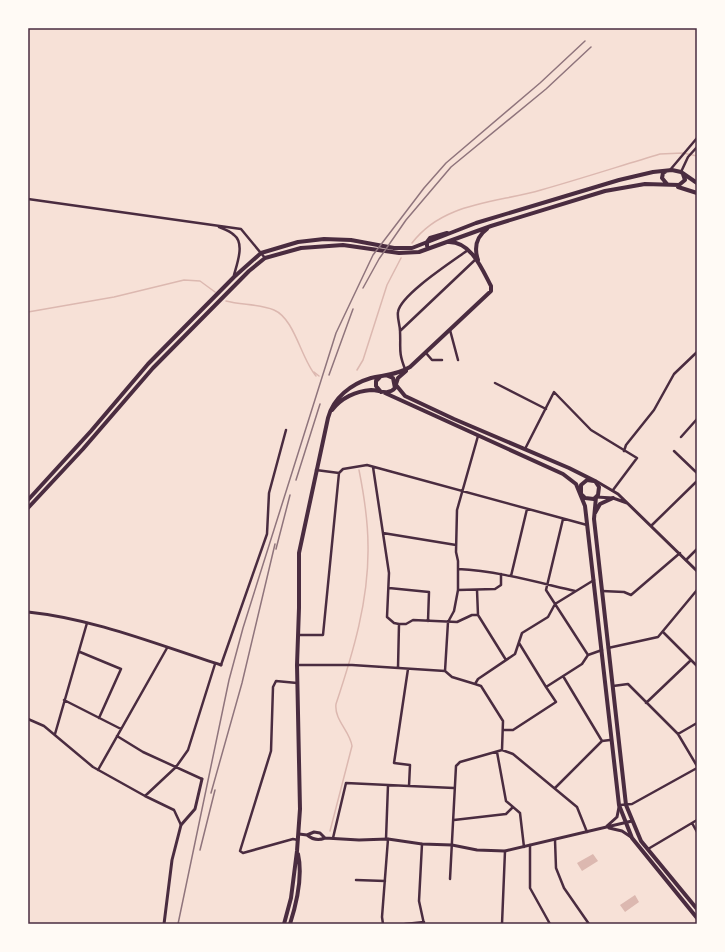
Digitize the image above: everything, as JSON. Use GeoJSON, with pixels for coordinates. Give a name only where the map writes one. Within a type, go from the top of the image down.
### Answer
{"type":"FeatureCollection","features":[{"type":"Feature","properties":{"kind":"main road"},"geometry":{"type":"LineString","coordinates":[[668,185],[662,178],[663,173],[669,170]]}},
{"type":"Feature","properties":{"kind":"main road"},"geometry":{"type":"LineString","coordinates":[[28,500],[86,437],[148,364],[234,277],[261,253],[298,242],[324,239],[350,240],[394,248],[412,248],[426,244],[476,223],[619,180],[669,170],[681,172],[697,183]]}},
{"type":"Feature","properties":{"kind":"main road"},"geometry":{"type":"LineString","coordinates":[[676,186],[684,182],[685,178],[681,172]]}},
{"type":"Feature","properties":{"kind":"main road"},"geometry":{"type":"LineString","coordinates":[[28,508],[83,449],[153,368],[249,271],[265,258],[301,248],[336,246],[361,247],[390,252],[407,253],[432,248],[491,226],[622,187],[645,184],[668,185],[697,193]]}},
{"type":"Feature","properties":{"kind":"main road"},"geometry":{"type":"LineString","coordinates":[[480,266],[477,254],[477,240],[482,233],[491,226]]}},
{"type":"Feature","properties":{"kind":"main road"},"geometry":{"type":"LineString","coordinates":[[328,418],[336,406],[349,396],[365,391],[392,391],[398,378],[491,291],[491,286],[476,259],[459,243],[448,242]]}},
{"type":"Feature","properties":{"kind":"main road"},"geometry":{"type":"LineString","coordinates":[[426,244],[432,248]]}},
{"type":"Feature","properties":{"kind":"main road"},"geometry":{"type":"LineString","coordinates":[[412,365],[405,369],[378,378],[376,382],[378,389],[564,474],[573,481],[581,494],[585,502],[588,525],[602,650],[610,740],[619,805],[632,838],[697,918]]}},
{"type":"Feature","properties":{"kind":"main road"},"geometry":{"type":"LineString","coordinates":[[284,924],[291,898],[297,851],[300,809],[296,665],[298,635],[298,553],[328,418],[335,403],[349,390],[367,380],[384,376],[392,377],[404,396],[569,468],[594,481],[600,489],[596,497],[594,519],[626,805],[641,841],[697,909]]}},
{"type":"Feature","properties":{"kind":"main road"},"geometry":{"type":"LineString","coordinates":[[594,481],[587,480],[580,487],[581,494],[588,499],[596,497]]}},
{"type":"Feature","properties":{"kind":"main road"},"geometry":{"type":"LineString","coordinates":[[594,519],[598,506],[606,500],[613,498]]}},
{"type":"Feature","properties":{"kind":"main road"},"geometry":{"type":"LineString","coordinates":[[290,924],[297,898],[299,874],[297,851]]}},
{"type":"Feature","properties":{"kind":"street"},"geometry":{"type":"LineString","coordinates":[[669,170],[697,138]]}},
{"type":"Feature","properties":{"kind":"street"},"geometry":{"type":"LineString","coordinates":[[681,172],[685,162],[697,148]]}},
{"type":"Feature","properties":{"kind":"street"},"geometry":{"type":"LineString","coordinates":[[28,199],[241,229],[265,258]]}},
{"type":"Feature","properties":{"kind":"street"},"geometry":{"type":"LineString","coordinates":[[217,226],[235,235],[238,243],[239,254],[234,277]]}},
{"type":"Feature","properties":{"kind":"street"},"geometry":{"type":"LineString","coordinates":[[405,369],[399,355],[400,331],[398,312],[409,296],[468,250]]}},
{"type":"Feature","properties":{"kind":"street"},"geometry":{"type":"LineString","coordinates":[[400,331],[476,259]]}},
{"type":"Feature","properties":{"kind":"street"},"geometry":{"type":"LineString","coordinates":[[450,330],[458,360]]}},
{"type":"Feature","properties":{"kind":"street"},"geometry":{"type":"LineString","coordinates":[[426,352],[432,360],[442,360]]}},
{"type":"Feature","properties":{"kind":"street"},"geometry":{"type":"LineString","coordinates":[[624,451],[626,445],[654,410],[674,374],[697,352]]}},
{"type":"Feature","properties":{"kind":"street"},"geometry":{"type":"LineString","coordinates":[[495,383],[546,409]]}},
{"type":"Feature","properties":{"kind":"street"},"geometry":{"type":"LineString","coordinates":[[524,449],[554,392],[591,430],[637,458],[613,490]]}},
{"type":"Feature","properties":{"kind":"street"},"geometry":{"type":"LineString","coordinates":[[681,436],[697,419]]}},
{"type":"Feature","properties":{"kind":"street"},"geometry":{"type":"LineString","coordinates":[[28,612],[48,614],[134,636],[221,665],[267,534],[269,493],[286,430]]}},
{"type":"Feature","properties":{"kind":"street"},"geometry":{"type":"LineString","coordinates":[[445,671],[448,622],[454,611],[458,590],[456,545],[457,510],[461,491],[478,436]]}},
{"type":"Feature","properties":{"kind":"street"},"geometry":{"type":"LineString","coordinates":[[674,451],[697,473]]}},
{"type":"Feature","properties":{"kind":"street"},"geometry":{"type":"LineString","coordinates":[[298,635],[323,635],[339,473],[343,469],[359,466],[373,467],[588,525]]}},
{"type":"Feature","properties":{"kind":"street"},"geometry":{"type":"LineString","coordinates":[[373,467],[389,573],[387,617],[394,623],[406,624],[413,620],[457,622],[472,615],[478,615]]}},
{"type":"Feature","properties":{"kind":"street"},"geometry":{"type":"LineString","coordinates":[[316,470],[339,473]]}},
{"type":"Feature","properties":{"kind":"street"},"geometry":{"type":"LineString","coordinates":[[594,481],[613,490],[652,525],[697,571]]}},
{"type":"Feature","properties":{"kind":"street"},"geometry":{"type":"LineString","coordinates":[[652,525],[696,485],[697,481]]}},
{"type":"Feature","properties":{"kind":"street"},"geometry":{"type":"LineString","coordinates":[[596,497],[613,498],[630,505]]}},
{"type":"Feature","properties":{"kind":"street"},"geometry":{"type":"LineString","coordinates":[[511,576],[527,509]]}},
{"type":"Feature","properties":{"kind":"street"},"geometry":{"type":"LineString","coordinates":[[563,519],[546,590],[588,655]]}},
{"type":"Feature","properties":{"kind":"street"},"geometry":{"type":"LineString","coordinates":[[383,533],[456,545]]}},
{"type":"Feature","properties":{"kind":"street"},"geometry":{"type":"LineString","coordinates":[[686,560],[697,549]]}},
{"type":"Feature","properties":{"kind":"street"},"geometry":{"type":"LineString","coordinates":[[602,591],[624,592],[632,595],[680,553]]}},
{"type":"Feature","properties":{"kind":"street"},"geometry":{"type":"LineString","coordinates":[[458,569],[481,570],[575,591]]}},
{"type":"Feature","properties":{"kind":"street"},"geometry":{"type":"LineString","coordinates":[[458,590],[495,589],[501,585],[501,574]]}},
{"type":"Feature","properties":{"kind":"street"},"geometry":{"type":"LineString","coordinates":[[475,684],[478,679],[515,654],[522,633],[548,617],[555,604],[594,580]]}},
{"type":"Feature","properties":{"kind":"street"},"geometry":{"type":"LineString","coordinates":[[389,588],[429,592],[428,621]]}},
{"type":"Feature","properties":{"kind":"street"},"geometry":{"type":"LineString","coordinates":[[477,590],[478,615],[506,660]]}},
{"type":"Feature","properties":{"kind":"street"},"geometry":{"type":"LineString","coordinates":[[608,648],[658,637],[697,590]]}},
{"type":"Feature","properties":{"kind":"street"},"geometry":{"type":"LineString","coordinates":[[55,734],[64,700],[80,652],[86,623]]}},
{"type":"Feature","properties":{"kind":"street"},"geometry":{"type":"LineString","coordinates":[[398,668],[399,624]]}},
{"type":"Feature","properties":{"kind":"street"},"geometry":{"type":"LineString","coordinates":[[663,632],[690,661],[696,664]]}},
{"type":"Feature","properties":{"kind":"street"},"geometry":{"type":"LineString","coordinates":[[503,730],[513,730],[556,702],[519,643]]}},
{"type":"Feature","properties":{"kind":"street"},"geometry":{"type":"LineString","coordinates":[[98,770],[167,648]]}},
{"type":"Feature","properties":{"kind":"street"},"geometry":{"type":"LineString","coordinates":[[546,687],[582,664],[588,655],[602,650]]}},
{"type":"Feature","properties":{"kind":"street"},"geometry":{"type":"LineString","coordinates":[[80,652],[121,669],[99,718]]}},
{"type":"Feature","properties":{"kind":"street"},"geometry":{"type":"LineString","coordinates":[[646,702],[690,661]]}},
{"type":"Feature","properties":{"kind":"street"},"geometry":{"type":"LineString","coordinates":[[145,796],[176,767],[188,750],[194,735],[203,699],[215,664]]}},
{"type":"Feature","properties":{"kind":"street"},"geometry":{"type":"LineString","coordinates":[[296,665],[352,665],[445,671],[452,677],[481,686],[503,721],[502,750]]}},
{"type":"Feature","properties":{"kind":"street"},"geometry":{"type":"LineString","coordinates":[[408,669],[394,764],[410,765],[409,786]]}},
{"type":"Feature","properties":{"kind":"street"},"geometry":{"type":"LineString","coordinates":[[563,676],[602,740]]}},
{"type":"Feature","properties":{"kind":"street"},"geometry":{"type":"LineString","coordinates":[[297,683],[276,681],[272,687],[271,751],[240,851],[244,853],[293,839],[298,840]]}},
{"type":"Feature","properties":{"kind":"street"},"geometry":{"type":"LineString","coordinates":[[602,829],[616,819],[619,813],[619,805],[632,804],[697,767],[678,734],[628,684],[612,686]]}},
{"type":"Feature","properties":{"kind":"street"},"geometry":{"type":"LineString","coordinates":[[64,700],[121,730]]}},
{"type":"Feature","properties":{"kind":"street"},"geometry":{"type":"LineString","coordinates":[[28,719],[44,726],[55,734],[98,770],[174,810],[181,825]]}},
{"type":"Feature","properties":{"kind":"street"},"geometry":{"type":"LineString","coordinates":[[678,734],[697,723]]}},
{"type":"Feature","properties":{"kind":"street"},"geometry":{"type":"LineString","coordinates":[[117,736],[143,752],[202,780],[195,809],[181,825],[172,860],[164,924]]}},
{"type":"Feature","properties":{"kind":"street"},"geometry":{"type":"LineString","coordinates":[[554,788],[602,740],[610,740]]}},
{"type":"Feature","properties":{"kind":"street"},"geometry":{"type":"LineString","coordinates":[[450,879],[454,820],[454,788],[456,766],[460,762],[502,750],[513,754],[577,807],[587,832]]}},
{"type":"Feature","properties":{"kind":"street"},"geometry":{"type":"LineString","coordinates":[[497,752],[506,801],[520,813],[524,847]]}},
{"type":"Feature","properties":{"kind":"street"},"geometry":{"type":"LineString","coordinates":[[333,838],[346,783],[454,788]]}},
{"type":"Feature","properties":{"kind":"street"},"geometry":{"type":"LineString","coordinates":[[383,924],[388,785]]}},
{"type":"Feature","properties":{"kind":"street"},"geometry":{"type":"LineString","coordinates":[[454,820],[506,814],[513,807]]}},
{"type":"Feature","properties":{"kind":"street"},"geometry":{"type":"LineString","coordinates":[[648,850],[697,820]]}},
{"type":"Feature","properties":{"kind":"street"},"geometry":{"type":"LineString","coordinates":[[308,835],[312,839],[319,840],[325,838],[387,839],[422,844],[452,844],[477,850],[505,851],[632,821]]}},
{"type":"Feature","properties":{"kind":"street"},"geometry":{"type":"LineString","coordinates":[[692,823],[697,832]]}},
{"type":"Feature","properties":{"kind":"street"},"geometry":{"type":"LineString","coordinates":[[602,829],[620,830],[632,838]]}},
{"type":"Feature","properties":{"kind":"street"},"geometry":{"type":"LineString","coordinates":[[298,834],[308,835],[314,832],[320,833],[325,838]]}},
{"type":"Feature","properties":{"kind":"street"},"geometry":{"type":"LineString","coordinates":[[555,840],[556,868],[564,888],[589,924]]}},
{"type":"Feature","properties":{"kind":"street"},"geometry":{"type":"LineString","coordinates":[[405,924],[424,923],[419,901],[422,844]]}},
{"type":"Feature","properties":{"kind":"street"},"geometry":{"type":"LineString","coordinates":[[530,845],[530,888],[550,924]]}},
{"type":"Feature","properties":{"kind":"street"},"geometry":{"type":"LineString","coordinates":[[502,924],[505,851]]}},
{"type":"Feature","properties":{"kind":"street"},"geometry":{"type":"LineString","coordinates":[[356,880],[385,882]]}},
{"type":"Feature","properties":{"kind":"shaded area"},"geometry":{"type":"Polygon","coordinates":[[[593,854],[598,861],[582,871],[577,863],[593,854]]]}},
{"type":"Feature","properties":{"kind":"shaded area"},"geometry":{"type":"Polygon","coordinates":[[[635,895],[639,902],[625,912],[620,905],[635,895]]]}},
{"type":"Feature","properties":{"kind":"waterway"},"geometry":{"type":"LineString","coordinates":[[412,243],[425,229],[439,219],[471,206],[541,190],[660,154],[683,153],[697,156]]}},
{"type":"Feature","properties":{"kind":"waterway"},"geometry":{"type":"LineString","coordinates":[[357,370],[363,360],[387,285],[401,258]]}},
{"type":"Feature","properties":{"kind":"waterway"},"geometry":{"type":"LineString","coordinates":[[28,312],[114,297],[184,280],[200,281],[215,292]]}},
{"type":"Feature","properties":{"kind":"waterway"},"geometry":{"type":"LineString","coordinates":[[226,301],[269,308],[281,315],[293,330],[306,360],[316,376]]}},
{"type":"Feature","properties":{"kind":"waterway"},"geometry":{"type":"LineString","coordinates":[[314,372],[319,376]]}},
{"type":"Feature","properties":{"kind":"waterway"},"geometry":{"type":"LineString","coordinates":[[330,831],[352,746],[351,741],[337,715],[336,704],[359,626],[368,566],[368,537],[364,498],[359,470]]}},
{"type":"Feature","properties":{"kind":"railway"},"geometry":{"type":"LineString","coordinates":[[178,924],[229,680],[243,628],[336,333],[373,255],[424,188],[446,163],[540,83],[585,41]]}},
{"type":"Feature","properties":{"kind":"railway"},"geometry":{"type":"LineString","coordinates":[[363,288],[379,259],[406,220],[451,167],[546,89],[591,47]]}},
{"type":"Feature","properties":{"kind":"railway"},"geometry":{"type":"LineString","coordinates":[[329,375],[353,309]]}},
{"type":"Feature","properties":{"kind":"railway"},"geometry":{"type":"LineString","coordinates":[[296,480],[320,404]]}},
{"type":"Feature","properties":{"kind":"railway"},"geometry":{"type":"LineString","coordinates":[[276,549],[290,495]]}},
{"type":"Feature","properties":{"kind":"railway"},"geometry":{"type":"LineString","coordinates":[[211,793],[242,683],[275,544]]}},
{"type":"Feature","properties":{"kind":"railway"},"geometry":{"type":"LineString","coordinates":[[200,850],[215,790]]}}]}
